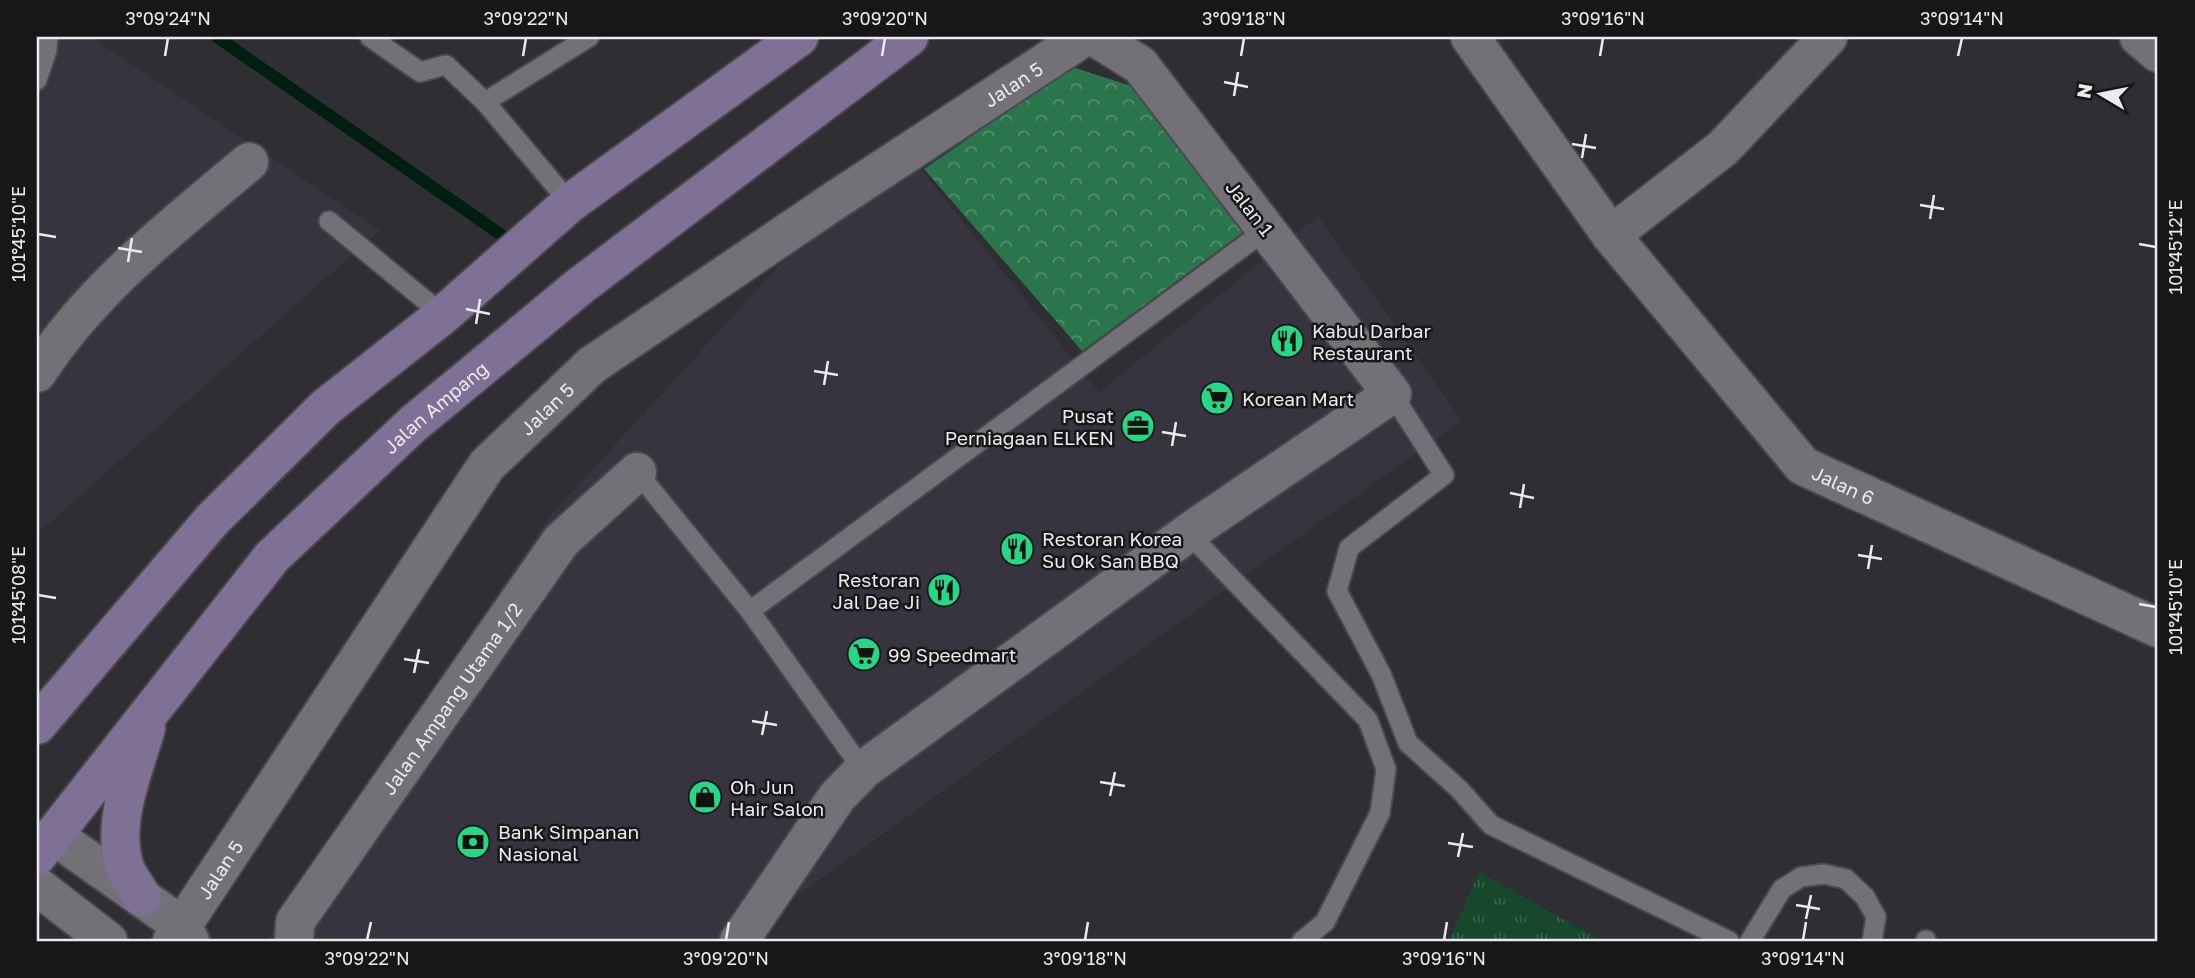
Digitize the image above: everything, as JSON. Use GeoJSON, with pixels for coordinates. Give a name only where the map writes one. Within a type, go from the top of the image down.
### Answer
{"type":"FeatureCollection","features":[{"type":"Feature","properties":{"kind":"main road"},"geometry":{"type":"LineString","coordinates":[[38,721],[212,520],[326,407],[443,316],[570,203],[799,37]]}},
{"type":"Feature","properties":{"kind":"main road","name":"Jalan Ampang"},"geometry":{"type":"LineString","coordinates":[[45,846],[272,557],[413,424],[580,286],[909,37]]}},
{"type":"Feature","properties":{"kind":"main road"},"geometry":{"type":"LineString","coordinates":[[142,897],[125,869],[120,839],[122,813],[151,709]]}},
{"type":"Feature","properties":{"kind":"street","name":"Jalan 5"},"geometry":{"type":"LineString","coordinates":[[181,936],[487,465],[515,437],[592,365],[834,201],[1084,37]]}},
{"type":"Feature","properties":{"kind":"street","name":"Jalan 1"},"geometry":{"type":"LineString","coordinates":[[1095,37],[1140,65],[1392,394]]}},
{"type":"Feature","properties":{"kind":"street","name":"Jalan 6"},"geometry":{"type":"LineString","coordinates":[[1470,37],[1611,234],[1803,466],[2158,628]]}},
{"type":"Feature","properties":{"kind":"street"},"geometry":{"type":"LineString","coordinates":[[1611,234],[1723,148],[1828,37]]}},
{"type":"Feature","properties":{"kind":"street"},"geometry":{"type":"LineString","coordinates":[[2139,37],[2158,52]]}},
{"type":"Feature","properties":{"kind":"street"},"geometry":{"type":"LineString","coordinates":[[41,356],[117,274],[249,162]]}},
{"type":"Feature","properties":{"kind":"street"},"geometry":{"type":"LineString","coordinates":[[739,941],[837,797],[863,770],[1188,533],[1392,394]]}},
{"type":"Feature","properties":{"kind":"street","name":"Jalan Ampang Utama 1/2"},"geometry":{"type":"LineString","coordinates":[[294,941],[295,922],[561,541],[636,472]]}},
{"type":"Feature","properties":{"kind":"street"},"geometry":{"type":"LineString","coordinates":[[45,846],[142,897],[181,936]]}},
{"type":"Feature","properties":{"kind":"street"},"geometry":{"type":"LineString","coordinates":[[37,886],[108,941]]}},
{"type":"Feature","properties":{"kind":"lane"},"geometry":{"type":"LineString","coordinates":[[37,80],[47,50],[48,37]]}},
{"type":"Feature","properties":{"kind":"lane"},"geometry":{"type":"LineString","coordinates":[[370,37],[420,72],[446,65],[485,102],[570,203]]}},
{"type":"Feature","properties":{"kind":"lane"},"geometry":{"type":"LineString","coordinates":[[485,102],[589,37]]}},
{"type":"Feature","properties":{"kind":"lane"},"geometry":{"type":"LineString","coordinates":[[329,221],[443,316]]}},
{"type":"Feature","properties":{"kind":"lane"},"geometry":{"type":"LineString","coordinates":[[750,611],[1267,229]]}},
{"type":"Feature","properties":{"kind":"lane"},"geometry":{"type":"LineString","coordinates":[[1392,394],[1444,475],[1349,548],[1337,591],[1381,674],[1408,743],[1459,789],[1492,825],[1729,941]]}},
{"type":"Feature","properties":{"kind":"lane"},"geometry":{"type":"LineString","coordinates":[[636,472],[750,611],[863,770]]}},
{"type":"Feature","properties":{"kind":"lane"},"geometry":{"type":"LineString","coordinates":[[1188,533],[1368,720],[1386,769],[1380,813],[1325,922],[1302,941]]}},
{"type":"Feature","properties":{"kind":"lane"},"geometry":{"type":"LineString","coordinates":[[1750,941],[1782,889],[1801,877],[1824,874],[1846,879],[1865,897],[1876,918],[1872,941]]}},
{"type":"Feature","properties":{"kind":"shaded area"},"geometry":{"type":"Polygon","coordinates":[[[37,37],[91,37],[380,230],[37,534],[37,37]]]}},
{"type":"Feature","properties":{"kind":"shaded area"},"geometry":{"type":"Polygon","coordinates":[[[896,138],[1099,392],[1318,216],[1462,421],[733,941],[266,941],[549,517],[896,138]]]}},
{"type":"Feature","properties":{"kind":"green space"},"geometry":{"type":"Polygon","coordinates":[[[1072,67],[1144,90],[1246,230],[1082,351],[924,169],[1072,67]]]}},
{"type":"Feature","properties":{"kind":"green space"},"geometry":{"type":"Polygon","coordinates":[[[1479,872],[1602,941],[1449,941],[1479,872]]]}},
{"type":"Feature","properties":{"kind":"waterway"},"geometry":{"type":"LineString","coordinates":[[217,37],[516,245]]}},
{"type":"Feature","properties":{"kind":"place","name":"Kabul Darbar Restaurant"},"geometry":{"type":"Point","coordinates":[1287,341]}},
{"type":"Feature","properties":{"kind":"place","name":"Korean Mart"},"geometry":{"type":"Point","coordinates":[1217,398]}},
{"type":"Feature","properties":{"kind":"place","name":"Pusat Perniagaan ELKEN"},"geometry":{"type":"Point","coordinates":[1138,426]}},
{"type":"Feature","properties":{"kind":"place","name":"Restoran Korea Su Ok San BBQ"},"geometry":{"type":"Point","coordinates":[1017,549]}},
{"type":"Feature","properties":{"kind":"place","name":"Restoran Jal Dae Ji"},"geometry":{"type":"Point","coordinates":[944,590]}},
{"type":"Feature","properties":{"kind":"place","name":"99 Speedmart"},"geometry":{"type":"Point","coordinates":[864,654]}},
{"type":"Feature","properties":{"kind":"place","name":"Oh Jun Hair Salon"},"geometry":{"type":"Point","coordinates":[705,797]}},
{"type":"Feature","properties":{"kind":"place","name":"Bank Simpanan Nasional"},"geometry":{"type":"Point","coordinates":[473,842]}}]}
